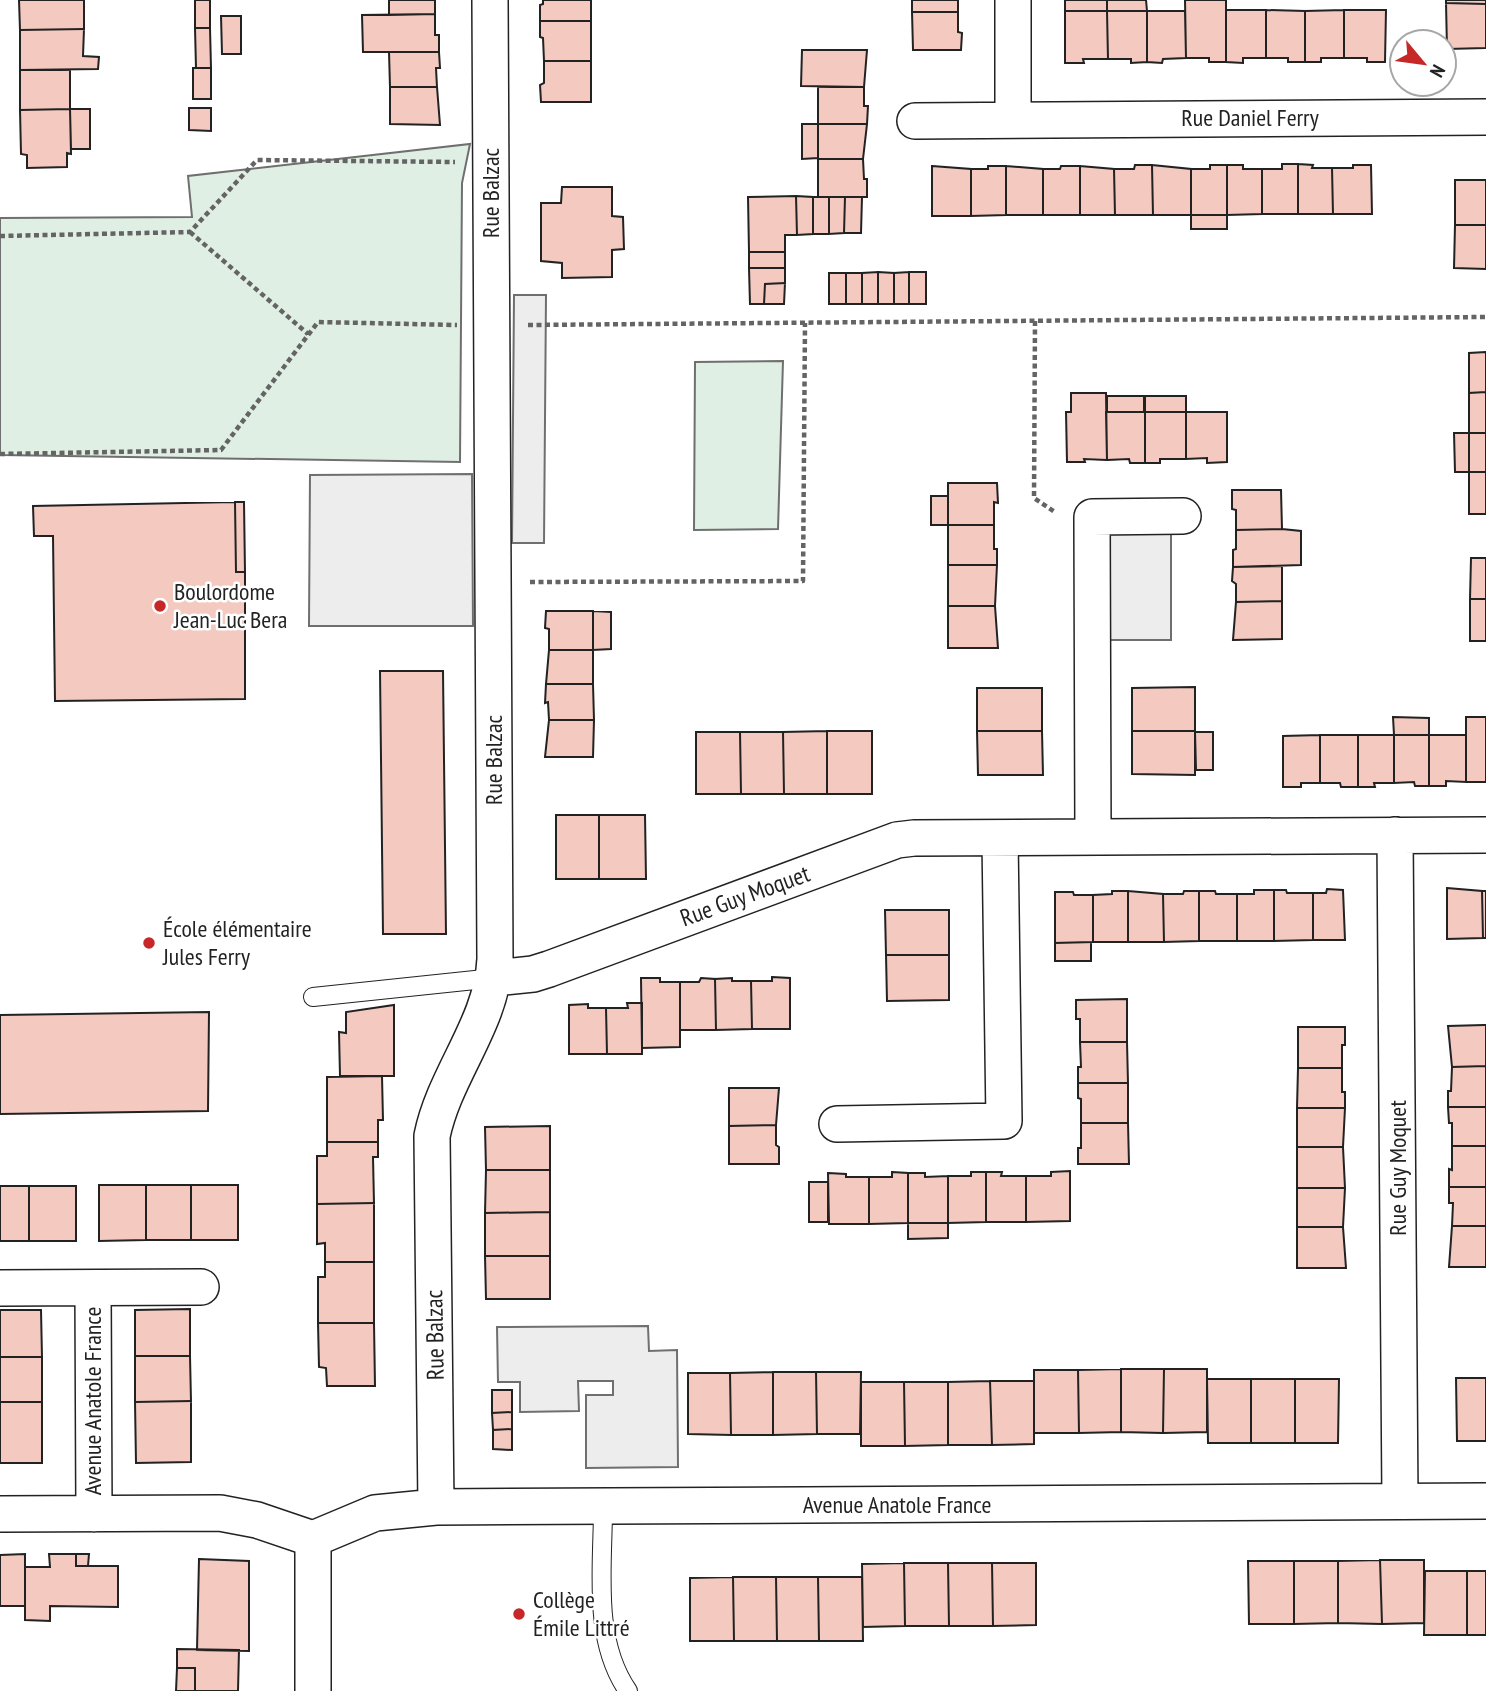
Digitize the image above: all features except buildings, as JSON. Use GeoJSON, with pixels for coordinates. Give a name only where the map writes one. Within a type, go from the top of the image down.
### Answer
{"type":"FeatureCollection","features":[{"type":"Feature","properties":{"kind":"street","name":"Rue Balzac"},"geometry":{"type":"LineString","coordinates":[[436,1507],[432,1136],[443,1101],[486,1010],[494,978],[489,0]]}},
{"type":"Feature","properties":{"kind":"street"},"geometry":{"type":"LineString","coordinates":[[1013,0],[1013,120]]}},
{"type":"Feature","properties":{"kind":"street","name":"Rue Daniel Ferry"},"geometry":{"type":"LineString","coordinates":[[915,121],[1486,117]]}},
{"type":"Feature","properties":{"kind":"street"},"geometry":{"type":"LineString","coordinates":[[1093,837],[1092,517],[1183,516]]}},
{"type":"Feature","properties":{"kind":"street","name":"Rue Guy Moquet"},"geometry":{"type":"LineString","coordinates":[[1395,835],[1400,1501]]}},
{"type":"Feature","properties":{"kind":"street","name":"Rue Guy Moquet"},"geometry":{"type":"LineString","coordinates":[[494,978],[533,974],[549,969],[897,840],[1486,835]]}},
{"type":"Feature","properties":{"kind":"street"},"geometry":{"type":"LineString","coordinates":[[837,1124],[1004,1121],[1000,839]]}},
{"type":"Feature","properties":{"kind":"street","name":"Avenue Anatole France"},"geometry":{"type":"LineString","coordinates":[[0,1288],[201,1287]]}},
{"type":"Feature","properties":{"kind":"street","name":"Avenue Anatole France"},"geometry":{"type":"LineString","coordinates":[[93,1288],[94,1514]]}},
{"type":"Feature","properties":{"kind":"street","name":"Avenue Anatole France"},"geometry":{"type":"LineString","coordinates":[[0,1514],[220,1513],[257,1520],[313,1539],[375,1513],[436,1507],[1486,1501]]}},
{"type":"Feature","properties":{"kind":"street"},"geometry":{"type":"LineString","coordinates":[[313,1539],[313,1691]]}},
{"type":"Feature","properties":{"kind":"lane"},"geometry":{"type":"LineString","coordinates":[[313,997],[494,978]]}},
{"type":"Feature","properties":{"kind":"lane"},"geometry":{"type":"LineString","coordinates":[[603,1507],[603,1622],[611,1661],[628,1691]]}},
{"type":"Feature","properties":{"kind":"path"},"geometry":{"type":"LineString","coordinates":[[190,232],[257,160],[490,162]]}},
{"type":"Feature","properties":{"kind":"path"},"geometry":{"type":"LineString","coordinates":[[0,236],[190,232],[308,334]]}},
{"type":"Feature","properties":{"kind":"path"},"geometry":{"type":"LineString","coordinates":[[0,454],[221,450],[318,322],[492,326],[1486,317]]}},
{"type":"Feature","properties":{"kind":"path"},"geometry":{"type":"LineString","coordinates":[[1035,321],[1034,498],[1092,537]]}},
{"type":"Feature","properties":{"kind":"path"},"geometry":{"type":"LineString","coordinates":[[493,583],[803,581],[805,323]]}},
{"type":"Feature","properties":{"kind":"green space"},"geometry":{"type":"Polygon","coordinates":[[[470,144],[462,183],[460,462],[0,455],[0,218],[192,217],[188,176],[470,144]]]}},
{"type":"Feature","properties":{"kind":"green space"},"geometry":{"type":"Polygon","coordinates":[[[783,361],[778,529],[694,530],[695,362],[783,361]]]}},
{"type":"Feature","properties":{"kind":"shaded area"},"geometry":{"type":"Polygon","coordinates":[[[514,295],[546,295],[544,543],[512,543],[514,295]]]}},
{"type":"Feature","properties":{"kind":"shaded area"},"geometry":{"type":"Polygon","coordinates":[[[472,474],[473,626],[309,626],[310,475],[472,474]]]}},
{"type":"Feature","properties":{"kind":"shaded area"},"geometry":{"type":"Polygon","coordinates":[[[1110,530],[1171,530],[1171,640],[1109,640],[1110,530]]]}},
{"type":"Feature","properties":{"kind":"shaded area"},"geometry":{"type":"Polygon","coordinates":[[[648,1326],[649,1351],[677,1350],[678,1467],[586,1468],[586,1395],[613,1395],[613,1381],[578,1381],[579,1411],[520,1412],[520,1382],[498,1382],[497,1327],[648,1326]]]}},
{"type":"Feature","properties":{"kind":"place","name":"Boulordome Jean-Luc Bera"},"geometry":{"type":"Point","coordinates":[160,606]}},
{"type":"Feature","properties":{"kind":"place","name":"École élémentaire Jules Ferry"},"geometry":{"type":"Point","coordinates":[149,943]}},
{"type":"Feature","properties":{"kind":"place","name":"Collège Émile Littré"},"geometry":{"type":"Point","coordinates":[519,1614]}}]}
